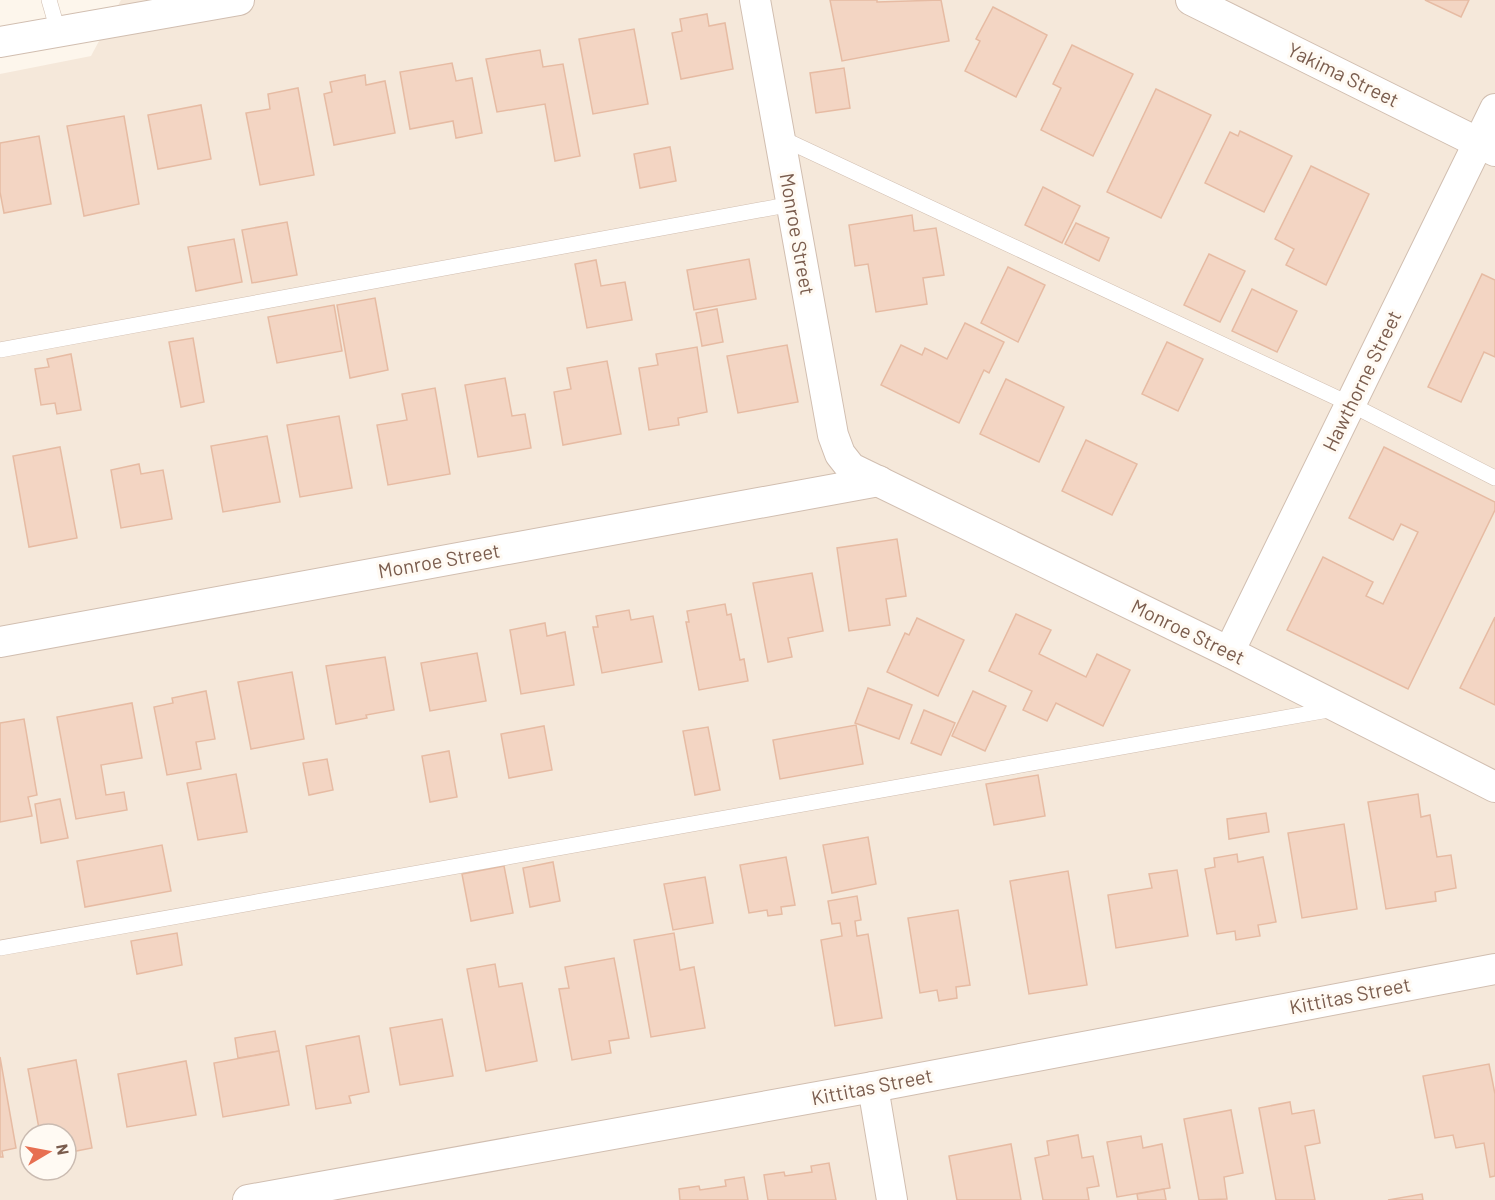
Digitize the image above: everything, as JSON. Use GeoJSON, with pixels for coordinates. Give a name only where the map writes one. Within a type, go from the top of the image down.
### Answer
{"type":"FeatureCollection","features":[{"type":"Feature","properties":{"kind":"street"},"geometry":{"type":"LineString","coordinates":[[0,42],[239,0]]}},
{"type":"Feature","properties":{"kind":"street","name":"Monroe Street"},"geometry":{"type":"LineString","coordinates":[[755,0],[833,435],[840,454],[851,468],[1229,652],[1495,787]]}},
{"type":"Feature","properties":{"kind":"street","name":"Yakima Street"},"geometry":{"type":"LineString","coordinates":[[1191,0],[1487,147]]}},
{"type":"Feature","properties":{"kind":"street","name":"Hawthorne Street"},"geometry":{"type":"LineString","coordinates":[[1229,652],[1350,404],[1487,147],[1495,109]]}},
{"type":"Feature","properties":{"kind":"street","name":"Monroe Street"},"geometry":{"type":"LineString","coordinates":[[0,642],[879,481]]}},
{"type":"Feature","properties":{"kind":"street","name":"Kittitas Street"},"geometry":{"type":"LineString","coordinates":[[249,1200],[873,1087],[1495,969]]}},
{"type":"Feature","properties":{"kind":"street"},"geometry":{"type":"LineString","coordinates":[[873,1087],[892,1200]]}},
{"type":"Feature","properties":{"kind":"lane"},"geometry":{"type":"LineString","coordinates":[[49,0],[58,31]]}},
{"type":"Feature","properties":{"kind":"lane"},"geometry":{"type":"LineString","coordinates":[[779,137],[1350,404],[1495,478]]}},
{"type":"Feature","properties":{"kind":"lane"},"geometry":{"type":"LineString","coordinates":[[0,350],[792,204]]}},
{"type":"Feature","properties":{"kind":"lane"},"geometry":{"type":"LineString","coordinates":[[0,948],[1340,708]]}},
{"type":"Feature","properties":{"kind":"shaded area"},"geometry":{"type":"Polygon","coordinates":[[[121,0],[1495,0],[1495,1200],[0,1200],[0,74],[91,56],[121,0]]]}},
{"type":"Feature","properties":{"kind":"building"},"geometry":{"type":"Polygon","coordinates":[[[830,0],[877,0],[877,2],[941,0],[949,41],[842,61],[830,0]]]}},
{"type":"Feature","properties":{"kind":"building"},"geometry":{"type":"Polygon","coordinates":[[[1425,0],[1469,0],[1461,17],[1425,0]]]}},
{"type":"Feature","properties":{"kind":"building"},"geometry":{"type":"Polygon","coordinates":[[[993,7],[1047,35],[1016,97],[965,71],[980,41],[976,39],[993,7]]]}},
{"type":"Feature","properties":{"kind":"building"},"geometry":{"type":"Polygon","coordinates":[[[707,14],[709,26],[725,23],[733,69],[681,79],[672,33],[682,31],[680,19],[707,14]]]}},
{"type":"Feature","properties":{"kind":"building"},"geometry":{"type":"Polygon","coordinates":[[[634,29],[648,104],[593,114],[579,39],[634,29]]]}},
{"type":"Feature","properties":{"kind":"building"},"geometry":{"type":"Polygon","coordinates":[[[1072,45],[1133,74],[1093,156],[1041,130],[1061,88],[1053,84],[1072,45]]]}},
{"type":"Feature","properties":{"kind":"building"},"geometry":{"type":"Polygon","coordinates":[[[540,50],[543,67],[563,64],[580,156],[555,161],[545,104],[497,112],[486,59],[540,50]]]}},
{"type":"Feature","properties":{"kind":"building"},"geometry":{"type":"Polygon","coordinates":[[[452,63],[456,81],[472,78],[482,133],[456,138],[453,121],[410,129],[400,72],[452,63]]]}},
{"type":"Feature","properties":{"kind":"building"},"geometry":{"type":"Polygon","coordinates":[[[844,68],[850,108],[816,113],[810,73],[844,68]]]}},
{"type":"Feature","properties":{"kind":"building"},"geometry":{"type":"Polygon","coordinates":[[[365,75],[366,85],[385,81],[395,133],[334,145],[324,94],[332,92],[330,82],[365,75]]]}},
{"type":"Feature","properties":{"kind":"building"},"geometry":{"type":"Polygon","coordinates":[[[298,88],[314,175],[260,185],[246,113],[270,109],[268,94],[298,88]]]}},
{"type":"Feature","properties":{"kind":"building"},"geometry":{"type":"Polygon","coordinates":[[[1156,89],[1211,115],[1161,218],[1107,192],[1156,89]]]}},
{"type":"Feature","properties":{"kind":"building"},"geometry":{"type":"Polygon","coordinates":[[[201,105],[211,159],[158,169],[148,115],[201,105]]]}},
{"type":"Feature","properties":{"kind":"building"},"geometry":{"type":"Polygon","coordinates":[[[124,116],[139,204],[84,216],[67,126],[124,116]]]}},
{"type":"Feature","properties":{"kind":"building"},"geometry":{"type":"Polygon","coordinates":[[[1240,131],[1292,156],[1264,212],[1205,183],[1230,132],[1238,136],[1240,131]]]}},
{"type":"Feature","properties":{"kind":"building"},"geometry":{"type":"Polygon","coordinates":[[[39,136],[51,204],[4,213],[0,192],[0,143],[39,136]]]}},
{"type":"Feature","properties":{"kind":"building"},"geometry":{"type":"Polygon","coordinates":[[[670,147],[676,181],[640,188],[634,154],[670,147]]]}},
{"type":"Feature","properties":{"kind":"building"},"geometry":{"type":"Polygon","coordinates":[[[1311,166],[1369,194],[1326,285],[1286,265],[1294,249],[1275,239],[1311,166]]]}},
{"type":"Feature","properties":{"kind":"building"},"geometry":{"type":"Polygon","coordinates":[[[1043,187],[1080,206],[1062,243],[1025,225],[1043,187]]]}},
{"type":"Feature","properties":{"kind":"building"},"geometry":{"type":"Polygon","coordinates":[[[912,215],[914,231],[936,228],[944,275],[923,278],[927,304],[876,312],[868,264],[855,266],[849,225],[912,215]]]}},
{"type":"Feature","properties":{"kind":"building"},"geometry":{"type":"Polygon","coordinates":[[[287,222],[297,275],[252,283],[242,230],[287,222]]]}},
{"type":"Feature","properties":{"kind":"building"},"geometry":{"type":"Polygon","coordinates":[[[1076,223],[1109,238],[1099,261],[1065,244],[1076,223]]]}},
{"type":"Feature","properties":{"kind":"building"},"geometry":{"type":"Polygon","coordinates":[[[234,239],[242,282],[196,291],[188,247],[234,239]]]}},
{"type":"Feature","properties":{"kind":"building"},"geometry":{"type":"Polygon","coordinates":[[[1209,254],[1245,271],[1220,322],[1184,305],[1209,254]]]}},
{"type":"Feature","properties":{"kind":"building"},"geometry":{"type":"Polygon","coordinates":[[[749,259],[756,299],[694,310],[687,270],[749,259]]]}},
{"type":"Feature","properties":{"kind":"building"},"geometry":{"type":"Polygon","coordinates":[[[596,260],[601,286],[625,282],[632,320],[587,328],[575,264],[596,260]]]}},
{"type":"Feature","properties":{"kind":"building"},"geometry":{"type":"Polygon","coordinates":[[[1008,267],[1045,285],[1018,342],[981,323],[1008,267]]]}},
{"type":"Feature","properties":{"kind":"building"},"geometry":{"type":"Polygon","coordinates":[[[1482,274],[1495,280],[1495,357],[1484,352],[1461,402],[1428,387],[1482,274]]]}},
{"type":"Feature","properties":{"kind":"building"},"geometry":{"type":"Polygon","coordinates":[[[1252,289],[1297,311],[1277,352],[1232,331],[1252,289]]]}},
{"type":"Feature","properties":{"kind":"building"},"geometry":{"type":"Polygon","coordinates":[[[375,298],[388,370],[350,378],[337,305],[375,298]]]}},
{"type":"Feature","properties":{"kind":"building"},"geometry":{"type":"Polygon","coordinates":[[[334,305],[342,351],[277,363],[268,317],[334,305]]]}},
{"type":"Feature","properties":{"kind":"building"},"geometry":{"type":"Polygon","coordinates":[[[717,309],[723,342],[702,346],[696,313],[717,309]]]}},
{"type":"Feature","properties":{"kind":"building"},"geometry":{"type":"Polygon","coordinates":[[[965,323],[1004,342],[989,373],[984,370],[959,423],[881,385],[901,345],[922,355],[925,348],[947,359],[965,323]]]}},
{"type":"Feature","properties":{"kind":"building"},"geometry":{"type":"Polygon","coordinates":[[[193,338],[204,402],[181,407],[169,342],[193,338]]]}},
{"type":"Feature","properties":{"kind":"building"},"geometry":{"type":"Polygon","coordinates":[[[1167,342],[1203,359],[1178,411],[1142,394],[1167,342]]]}},
{"type":"Feature","properties":{"kind":"building"},"geometry":{"type":"Polygon","coordinates":[[[787,345],[798,402],[738,413],[727,356],[787,345]]]}},
{"type":"Feature","properties":{"kind":"building"},"geometry":{"type":"Polygon","coordinates":[[[697,347],[707,412],[678,418],[679,425],[649,430],[639,368],[658,365],[656,354],[697,347]]]}},
{"type":"Feature","properties":{"kind":"building"},"geometry":{"type":"Polygon","coordinates":[[[71,354],[81,410],[57,414],[55,403],[41,405],[35,369],[49,367],[47,359],[71,354]]]}},
{"type":"Feature","properties":{"kind":"building"},"geometry":{"type":"Polygon","coordinates":[[[607,361],[621,434],[563,445],[554,392],[571,389],[567,368],[607,361]]]}},
{"type":"Feature","properties":{"kind":"building"},"geometry":{"type":"Polygon","coordinates":[[[505,378],[512,416],[525,414],[531,448],[478,457],[465,385],[505,378]]]}},
{"type":"Feature","properties":{"kind":"building"},"geometry":{"type":"Polygon","coordinates":[[[1006,379],[1064,407],[1039,462],[980,434],[1006,379]]]}},
{"type":"Feature","properties":{"kind":"building"},"geometry":{"type":"Polygon","coordinates":[[[435,388],[450,474],[388,485],[377,425],[407,420],[402,394],[435,388]]]}},
{"type":"Feature","properties":{"kind":"building"},"geometry":{"type":"Polygon","coordinates":[[[339,416],[352,488],[300,497],[287,425],[339,416]]]}},
{"type":"Feature","properties":{"kind":"building"},"geometry":{"type":"Polygon","coordinates":[[[267,436],[280,502],[223,512],[211,446],[267,436]]]}},
{"type":"Feature","properties":{"kind":"building"},"geometry":{"type":"Polygon","coordinates":[[[1086,440],[1137,464],[1112,515],[1062,491],[1086,440]]]}},
{"type":"Feature","properties":{"kind":"building"},"geometry":{"type":"Polygon","coordinates":[[[60,447],[77,538],[29,547],[13,456],[60,447]]]}},
{"type":"Feature","properties":{"kind":"building"},"geometry":{"type":"Polygon","coordinates":[[[1384,447],[1495,502],[1495,510],[1408,689],[1287,630],[1323,557],[1373,582],[1366,596],[1383,604],[1418,532],[1401,524],[1393,540],[1349,518],[1384,447]]]}},
{"type":"Feature","properties":{"kind":"building"},"geometry":{"type":"Polygon","coordinates":[[[139,464],[141,474],[163,470],[172,519],[121,528],[111,470],[139,464]]]}},
{"type":"Feature","properties":{"kind":"building"},"geometry":{"type":"Polygon","coordinates":[[[897,539],[906,596],[886,599],[890,625],[849,631],[837,548],[897,539]]]}},
{"type":"Feature","properties":{"kind":"building"},"geometry":{"type":"Polygon","coordinates":[[[812,573],[823,631],[788,638],[792,657],[768,662],[753,583],[812,573]]]}},
{"type":"Feature","properties":{"kind":"building"},"geometry":{"type":"Polygon","coordinates":[[[725,604],[727,615],[731,614],[740,660],[744,659],[748,681],[699,690],[686,622],[689,622],[687,611],[725,604]]]}},
{"type":"Feature","properties":{"kind":"building"},"geometry":{"type":"Polygon","coordinates":[[[629,610],[631,620],[653,616],[662,662],[602,673],[593,627],[598,627],[596,616],[629,610]]]}},
{"type":"Feature","properties":{"kind":"building"},"geometry":{"type":"Polygon","coordinates":[[[1016,614],[1051,630],[1039,654],[1086,677],[1097,654],[1130,670],[1103,726],[1056,703],[1047,721],[1023,710],[1032,691],[989,671],[1016,614]]]}},
{"type":"Feature","properties":{"kind":"building"},"geometry":{"type":"Polygon","coordinates":[[[1495,617],[1495,705],[1460,688],[1495,617]]]}},
{"type":"Feature","properties":{"kind":"building"},"geometry":{"type":"Polygon","coordinates":[[[917,618],[964,640],[938,696],[887,672],[905,633],[909,635],[917,618]]]}},
{"type":"Feature","properties":{"kind":"building"},"geometry":{"type":"Polygon","coordinates":[[[545,623],[547,636],[565,632],[574,685],[521,694],[510,630],[545,623]]]}},
{"type":"Feature","properties":{"kind":"building"},"geometry":{"type":"Polygon","coordinates":[[[477,653],[486,701],[430,711],[421,663],[477,653]]]}},
{"type":"Feature","properties":{"kind":"building"},"geometry":{"type":"Polygon","coordinates":[[[385,657],[394,710],[336,724],[326,666],[385,657]]]}},
{"type":"Feature","properties":{"kind":"building"},"geometry":{"type":"Polygon","coordinates":[[[292,672],[304,739],[251,749],[238,682],[292,672]]]}},
{"type":"Feature","properties":{"kind":"building"},"geometry":{"type":"Polygon","coordinates":[[[868,688],[912,705],[899,739],[855,723],[868,688]]]}},
{"type":"Feature","properties":{"kind":"building"},"geometry":{"type":"Polygon","coordinates":[[[206,691],[215,739],[196,742],[201,769],[167,775],[154,707],[173,703],[172,698],[206,691]]]}},
{"type":"Feature","properties":{"kind":"building"},"geometry":{"type":"Polygon","coordinates":[[[973,691],[1006,706],[985,751],[952,736],[973,691]]]}},
{"type":"Feature","properties":{"kind":"building"},"geometry":{"type":"Polygon","coordinates":[[[132,703],[142,758],[101,765],[106,795],[124,792],[127,810],[76,819],[57,717],[132,703]]]}},
{"type":"Feature","properties":{"kind":"building"},"geometry":{"type":"Polygon","coordinates":[[[924,710],[955,723],[941,755],[911,743],[924,710]]]}},
{"type":"Feature","properties":{"kind":"building"},"geometry":{"type":"Polygon","coordinates":[[[24,719],[37,795],[28,797],[32,816],[0,822],[0,723],[24,719]]]}},
{"type":"Feature","properties":{"kind":"building"},"geometry":{"type":"Polygon","coordinates":[[[856,725],[863,764],[780,779],[773,740],[856,725]]]}},
{"type":"Feature","properties":{"kind":"building"},"geometry":{"type":"Polygon","coordinates":[[[544,726],[552,770],[509,778],[501,734],[544,726]]]}},
{"type":"Feature","properties":{"kind":"building"},"geometry":{"type":"Polygon","coordinates":[[[708,727],[720,790],[695,795],[683,731],[708,727]]]}},
{"type":"Feature","properties":{"kind":"building"},"geometry":{"type":"Polygon","coordinates":[[[449,751],[457,797],[430,802],[422,756],[449,751]]]}},
{"type":"Feature","properties":{"kind":"building"},"geometry":{"type":"Polygon","coordinates":[[[327,759],[333,790],[309,795],[303,763],[327,759]]]}},
{"type":"Feature","properties":{"kind":"building"},"geometry":{"type":"Polygon","coordinates":[[[236,774],[247,832],[198,840],[187,783],[236,774]]]}},
{"type":"Feature","properties":{"kind":"building"},"geometry":{"type":"Polygon","coordinates":[[[1038,775],[1045,816],[994,825],[986,784],[1038,775]]]}},
{"type":"Feature","properties":{"kind":"building"},"geometry":{"type":"Polygon","coordinates":[[[1418,794],[1421,817],[1430,815],[1437,857],[1451,855],[1456,888],[1435,892],[1436,901],[1386,909],[1368,802],[1418,794]]]}},
{"type":"Feature","properties":{"kind":"building"},"geometry":{"type":"Polygon","coordinates":[[[60,799],[68,838],[41,843],[35,804],[60,799]]]}},
{"type":"Feature","properties":{"kind":"building"},"geometry":{"type":"Polygon","coordinates":[[[1266,813],[1269,832],[1229,839],[1227,819],[1266,813]]]}},
{"type":"Feature","properties":{"kind":"building"},"geometry":{"type":"Polygon","coordinates":[[[1344,824],[1357,909],[1302,918],[1288,833],[1344,824]]]}},
{"type":"Feature","properties":{"kind":"building"},"geometry":{"type":"Polygon","coordinates":[[[868,837],[876,884],[832,893],[823,845],[868,837]]]}},
{"type":"Feature","properties":{"kind":"building"},"geometry":{"type":"Polygon","coordinates":[[[162,845],[171,891],[85,907],[77,861],[162,845]]]}},
{"type":"Feature","properties":{"kind":"building"},"geometry":{"type":"Polygon","coordinates":[[[1237,854],[1238,862],[1263,857],[1276,922],[1258,925],[1260,936],[1236,940],[1235,931],[1217,934],[1205,869],[1215,867],[1214,858],[1237,854]]]}},
{"type":"Feature","properties":{"kind":"building"},"geometry":{"type":"Polygon","coordinates":[[[786,857],[795,905],[781,907],[782,914],[768,916],[767,910],[749,913],[740,865],[786,857]]]}},
{"type":"Feature","properties":{"kind":"building"},"geometry":{"type":"Polygon","coordinates":[[[553,862],[560,901],[530,907],[523,868],[553,862]]]}},
{"type":"Feature","properties":{"kind":"building"},"geometry":{"type":"Polygon","coordinates":[[[504,866],[513,913],[471,921],[462,874],[504,866]]]}},
{"type":"Feature","properties":{"kind":"building"},"geometry":{"type":"Polygon","coordinates":[[[1177,870],[1188,936],[1116,948],[1108,895],[1152,888],[1149,874],[1177,870]]]}},
{"type":"Feature","properties":{"kind":"building"},"geometry":{"type":"Polygon","coordinates":[[[1068,871],[1087,985],[1029,994],[1010,881],[1068,871]]]}},
{"type":"Feature","properties":{"kind":"building"},"geometry":{"type":"Polygon","coordinates":[[[705,877],[713,923],[673,930],[664,884],[705,877]]]}},
{"type":"Feature","properties":{"kind":"building"},"geometry":{"type":"Polygon","coordinates":[[[857,896],[861,920],[855,921],[857,936],[868,934],[882,1018],[835,1026],[821,940],[842,936],[840,923],[832,924],[828,901],[857,896]]]}},
{"type":"Feature","properties":{"kind":"building"},"geometry":{"type":"Polygon","coordinates":[[[958,910],[970,985],[956,987],[957,998],[939,1001],[937,990],[920,993],[908,918],[958,910]]]}},
{"type":"Feature","properties":{"kind":"building"},"geometry":{"type":"Polygon","coordinates":[[[177,933],[182,965],[137,974],[131,941],[177,933]]]}},
{"type":"Feature","properties":{"kind":"building"},"geometry":{"type":"Polygon","coordinates":[[[674,933],[680,970],[694,967],[705,1028],[651,1037],[634,940],[674,933]]]}},
{"type":"Feature","properties":{"kind":"building"},"geometry":{"type":"Polygon","coordinates":[[[614,958],[629,1038],[609,1041],[611,1053],[572,1060],[559,989],[569,988],[565,967],[614,958]]]}},
{"type":"Feature","properties":{"kind":"building"},"geometry":{"type":"Polygon","coordinates":[[[495,964],[499,987],[522,983],[537,1061],[486,1071],[467,969],[495,964]]]}},
{"type":"Feature","properties":{"kind":"building"},"geometry":{"type":"Polygon","coordinates":[[[442,1019],[453,1076],[400,1085],[390,1028],[442,1019]]]}},
{"type":"Feature","properties":{"kind":"building"},"geometry":{"type":"Polygon","coordinates":[[[275,1031],[279,1051],[238,1058],[235,1038],[275,1031]]]}},
{"type":"Feature","properties":{"kind":"building"},"geometry":{"type":"Polygon","coordinates":[[[359,1036],[369,1092],[349,1096],[351,1103],[316,1109],[306,1046],[359,1036]]]}},
{"type":"Feature","properties":{"kind":"building"},"geometry":{"type":"Polygon","coordinates":[[[279,1051],[289,1105],[223,1117],[214,1063],[279,1051]]]}},
{"type":"Feature","properties":{"kind":"building"},"geometry":{"type":"Polygon","coordinates":[[[0,1057],[16,1148],[2,1151],[3,1157],[0,1157],[0,1057]]]}},
{"type":"Feature","properties":{"kind":"building"},"geometry":{"type":"Polygon","coordinates":[[[76,1060],[92,1148],[78,1151],[78,1122],[38,1122],[28,1069],[76,1060]]]}},
{"type":"Feature","properties":{"kind":"building"},"geometry":{"type":"Polygon","coordinates":[[[186,1061],[196,1115],[127,1127],[118,1074],[186,1061]]]}},
{"type":"Feature","properties":{"kind":"building"},"geometry":{"type":"Polygon","coordinates":[[[1489,1064],[1495,1094],[1495,1176],[1490,1177],[1484,1143],[1456,1148],[1453,1135],[1435,1138],[1423,1076],[1489,1064]]]}},
{"type":"Feature","properties":{"kind":"building"},"geometry":{"type":"Polygon","coordinates":[[[1290,1102],[1292,1114],[1314,1110],[1320,1143],[1305,1146],[1315,1200],[1276,1200],[1259,1108],[1290,1102]]]}},
{"type":"Feature","properties":{"kind":"building"},"geometry":{"type":"Polygon","coordinates":[[[1231,1110],[1243,1173],[1224,1177],[1227,1199],[1199,1200],[1184,1119],[1231,1110]]]}},
{"type":"Feature","properties":{"kind":"building"},"geometry":{"type":"Polygon","coordinates":[[[1078,1135],[1082,1158],[1093,1156],[1099,1186],[1087,1188],[1089,1200],[1043,1200],[1035,1158],[1049,1155],[1047,1141],[1078,1135]]]}},
{"type":"Feature","properties":{"kind":"building"},"geometry":{"type":"Polygon","coordinates":[[[1141,1136],[1143,1148],[1162,1144],[1170,1188],[1117,1197],[1107,1142],[1141,1136]]]}},
{"type":"Feature","properties":{"kind":"building"},"geometry":{"type":"Polygon","coordinates":[[[1011,1144],[1021,1200],[957,1200],[949,1156],[1011,1144]]]}},
{"type":"Feature","properties":{"kind":"building"},"geometry":{"type":"Polygon","coordinates":[[[829,1163],[836,1200],[768,1200],[764,1175],[784,1172],[785,1176],[812,1172],[811,1166],[829,1163]]]}},
{"type":"Feature","properties":{"kind":"building"},"geometry":{"type":"Polygon","coordinates":[[[744,1177],[748,1200],[680,1200],[679,1189],[699,1186],[700,1190],[726,1186],[725,1180],[744,1177]]]}},
{"type":"Feature","properties":{"kind":"building"},"geometry":{"type":"Polygon","coordinates":[[[1164,1189],[1166,1200],[1138,1200],[1137,1194],[1164,1189]]]}},
{"type":"Feature","properties":{"kind":"building"},"geometry":{"type":"Polygon","coordinates":[[[1422,1194],[1423,1200],[1388,1200],[1422,1194]]]}}]}
